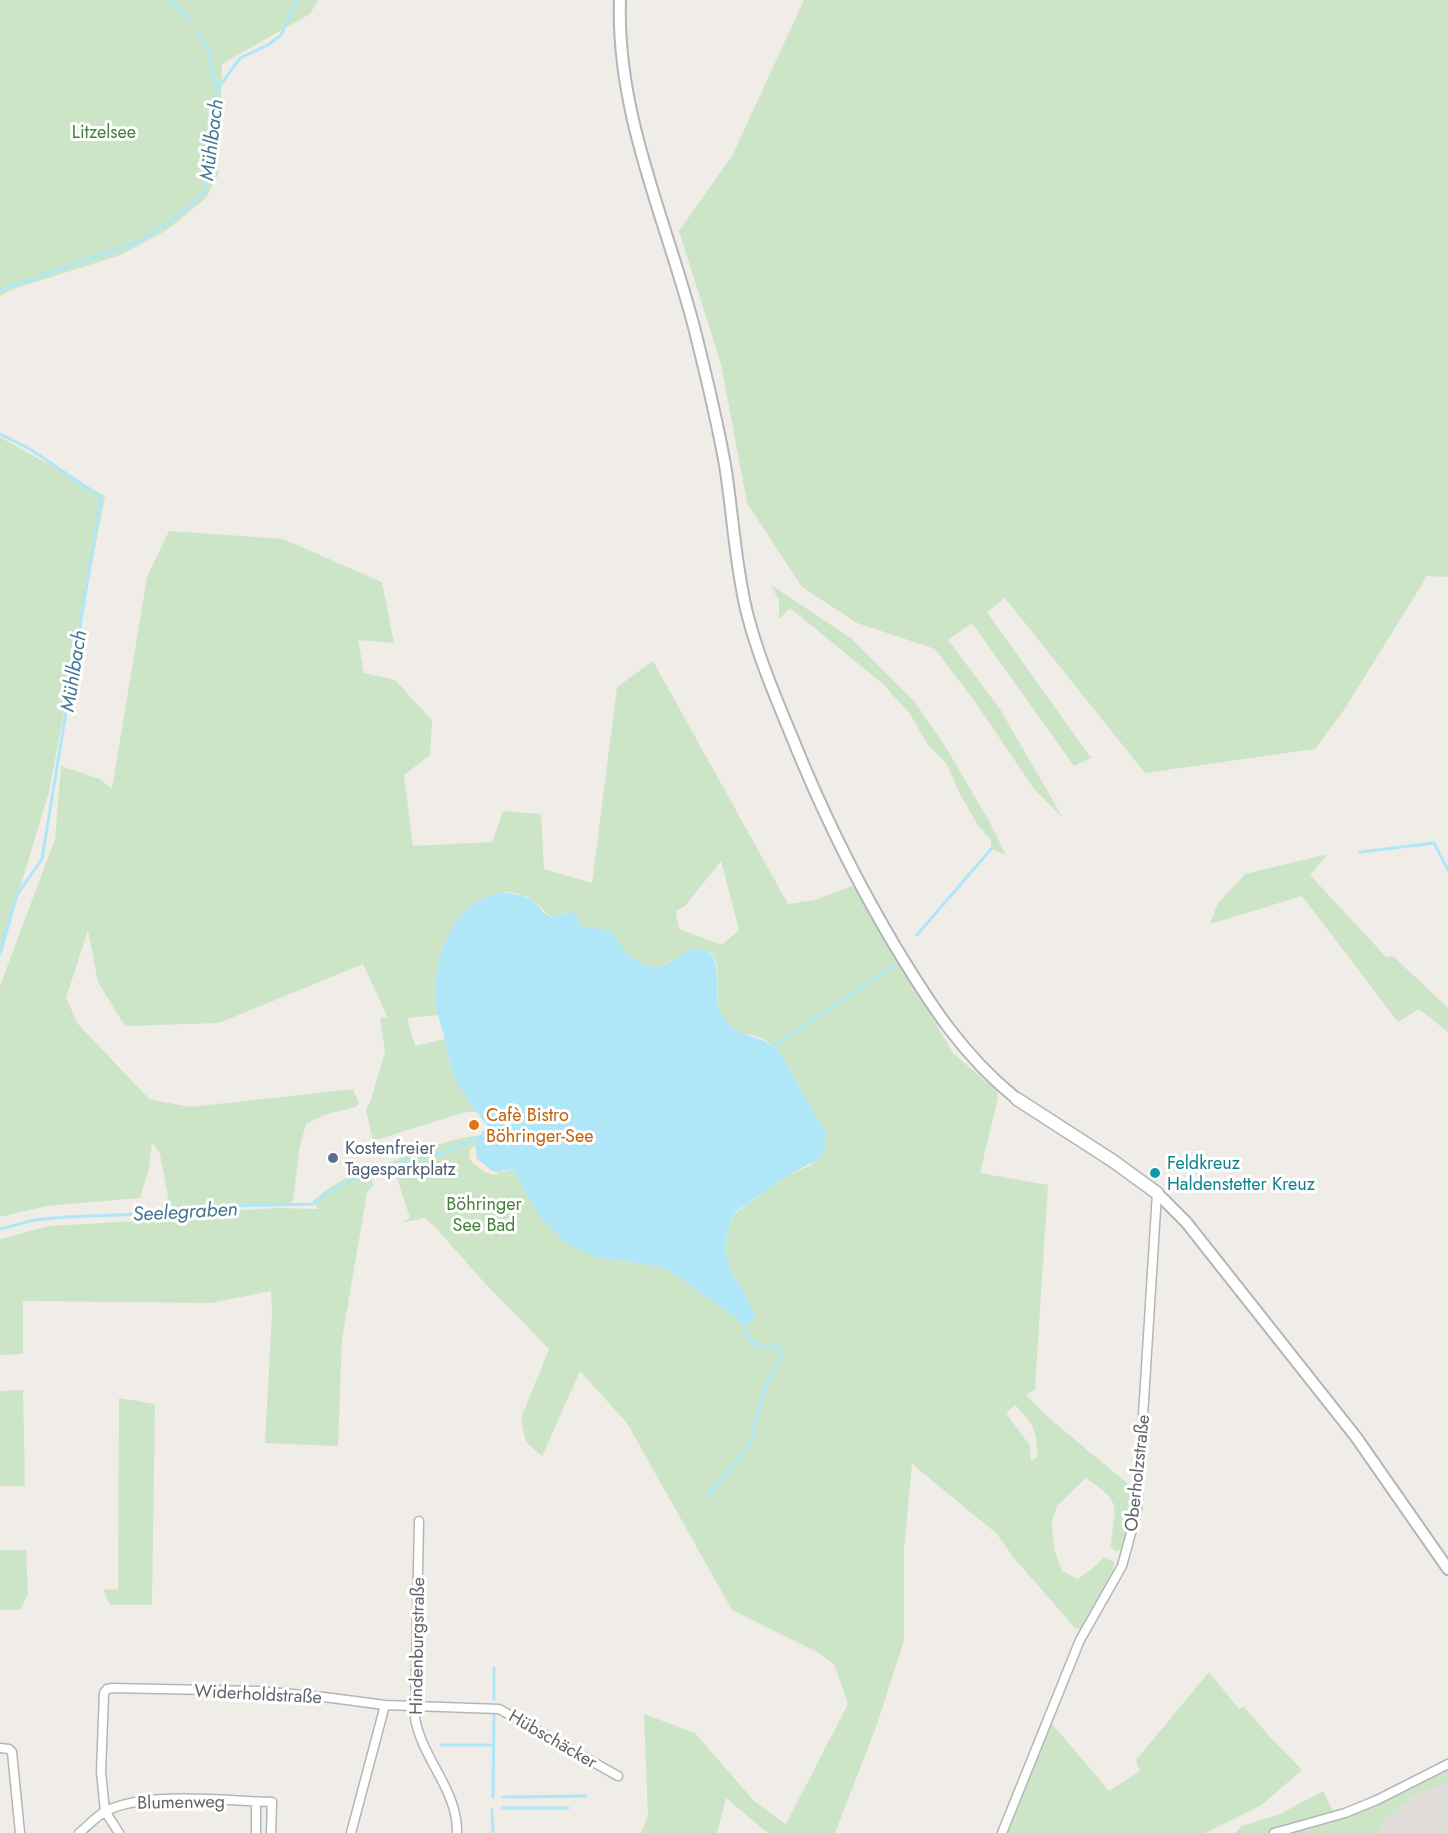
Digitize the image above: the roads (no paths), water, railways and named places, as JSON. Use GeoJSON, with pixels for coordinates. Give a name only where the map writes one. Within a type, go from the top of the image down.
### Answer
{"type":"FeatureCollection","features":[{"type":"Feature","properties":{"kind":"main road"},"geometry":{"type":"LineString","coordinates":[[1017,1099],[1113,1161],[1157,1193]]}},
{"type":"Feature","properties":{"kind":"street"},"geometry":{"type":"LineString","coordinates":[[620,0],[622,58],[634,129],[688,301],[712,395],[725,466],[741,582],[763,664],[807,776],[836,838],[887,933],[937,1015],[960,1045],[1017,1099]]}},
{"type":"Feature","properties":{"kind":"street"},"geometry":{"type":"LineString","coordinates":[[1157,1193],[1192,1228],[1356,1437],[1448,1569]]}},
{"type":"Feature","properties":{"kind":"street","name":"Oberholzstraße"},"geometry":{"type":"LineString","coordinates":[[1002,1833],[1080,1640],[1122,1566],[1131,1537],[1137,1511],[1157,1193]]}},
{"type":"Feature","properties":{"kind":"street","name":"Hindenburgstraße"},"geometry":{"type":"LineString","coordinates":[[419,1521],[414,1707],[419,1736],[454,1805],[458,1817],[457,1833]]}},
{"type":"Feature","properties":{"kind":"street","name":"Widerholdstraße"},"geometry":{"type":"LineString","coordinates":[[105,1811],[101,1772],[104,1692],[107,1689],[260,1691],[385,1706],[414,1707]]}},
{"type":"Feature","properties":{"kind":"street"},"geometry":{"type":"LineString","coordinates":[[351,1833],[385,1706]]}},
{"type":"Feature","properties":{"kind":"street","name":"Hübschäcker"},"geometry":{"type":"LineString","coordinates":[[414,1707],[499,1709],[618,1776]]}},
{"type":"Feature","properties":{"kind":"street"},"geometry":{"type":"LineString","coordinates":[[0,1748],[9,1749],[12,1752],[20,1833]]}},
{"type":"Feature","properties":{"kind":"street"},"geometry":{"type":"LineString","coordinates":[[1274,1833],[1345,1813],[1377,1800],[1448,1764]]}},
{"type":"Feature","properties":{"kind":"street","name":"Blumenweg"},"geometry":{"type":"LineString","coordinates":[[79,1833],[105,1811],[145,1800],[256,1802]]}},
{"type":"Feature","properties":{"kind":"street"},"geometry":{"type":"LineString","coordinates":[[256,1833],[256,1802],[272,1802],[272,1833]]}},
{"type":"Feature","properties":{"kind":"street"},"geometry":{"type":"LineString","coordinates":[[105,1811],[119,1833]]}},
{"type":"Feature","properties":{"kind":"water"},"geometry":{"type":"Polygon","coordinates":[[[503,892],[534,901],[544,913],[551,917],[573,912],[580,926],[610,930],[626,952],[646,965],[657,967],[666,965],[689,951],[697,949],[707,951],[715,962],[718,1004],[727,1021],[741,1033],[765,1041],[781,1054],[825,1132],[825,1147],[820,1158],[789,1175],[735,1212],[728,1229],[725,1250],[730,1271],[744,1291],[755,1316],[752,1322],[744,1324],[670,1271],[657,1266],[595,1257],[565,1242],[541,1219],[513,1169],[494,1172],[477,1159],[475,1144],[487,1125],[464,1095],[453,1073],[437,1009],[436,987],[442,951],[458,919],[485,897],[503,892]]]}},
{"type":"Feature","properties":{"kind":"waterway"},"geometry":{"type":"LineString","coordinates":[[170,0],[189,19]]}},
{"type":"Feature","properties":{"kind":"waterway","name":"Mühlbach"},"geometry":{"type":"LineString","coordinates":[[0,290],[143,240],[192,205],[204,192],[213,137],[217,90],[240,58],[268,45],[281,35],[297,0]]}},
{"type":"Feature","properties":{"kind":"waterway"},"geometry":{"type":"LineString","coordinates":[[198,32],[208,51],[217,90]]}},
{"type":"Feature","properties":{"kind":"waterway","name":"Mühlbach"},"geometry":{"type":"LineString","coordinates":[[0,434],[30,449],[101,497],[42,859],[17,895],[0,954]]}},
{"type":"Feature","properties":{"kind":"waterway"},"geometry":{"type":"LineString","coordinates":[[1360,852],[1434,843],[1448,870]]}},
{"type":"Feature","properties":{"kind":"waterway"},"geometry":{"type":"LineString","coordinates":[[917,935],[991,849]]}},
{"type":"Feature","properties":{"kind":"waterway"},"geometry":{"type":"LineString","coordinates":[[774,1046],[893,966]]}},
{"type":"Feature","properties":{"kind":"waterway","name":"Seelegraben"},"geometry":{"type":"LineString","coordinates":[[399,1164],[426,1155],[445,1152],[482,1136]]}},
{"type":"Feature","properties":{"kind":"waterway","name":"Seelegraben"},"geometry":{"type":"LineString","coordinates":[[0,1229],[34,1220],[65,1217],[165,1213],[229,1206],[313,1204],[330,1191],[363,1175]]}},
{"type":"Feature","properties":{"kind":"waterway"},"geometry":{"type":"LineString","coordinates":[[707,1497],[750,1444],[767,1382],[781,1360],[779,1347],[760,1347],[746,1336],[744,1324]]}},
{"type":"Feature","properties":{"kind":"waterway"},"geometry":{"type":"LineString","coordinates":[[494,1668],[494,1699]]}},
{"type":"Feature","properties":{"kind":"waterway"},"geometry":{"type":"LineString","coordinates":[[493,1797],[494,1714]]}},
{"type":"Feature","properties":{"kind":"waterway"},"geometry":{"type":"LineString","coordinates":[[441,1745],[493,1745]]}},
{"type":"Feature","properties":{"kind":"waterway"},"geometry":{"type":"LineString","coordinates":[[503,1797],[586,1796]]}},
{"type":"Feature","properties":{"kind":"waterway"},"geometry":{"type":"LineString","coordinates":[[503,1808],[568,1808]]}},
{"type":"Feature","properties":{"kind":"waterway"},"geometry":{"type":"LineString","coordinates":[[492,1809],[493,1833]]}},
{"type":"Feature","properties":{"kind":"place","name":"Cafè Bistro Böhringer-See"},"geometry":{"type":"Point","coordinates":[474,1125]}},
{"type":"Feature","properties":{"kind":"place","name":"Kostenfreier Tagesparkplatz"},"geometry":{"type":"Point","coordinates":[333,1158]}},
{"type":"Feature","properties":{"kind":"place","name":"Feldkreuz Haldenstetter Kreuz"},"geometry":{"type":"Point","coordinates":[1155,1173]}},
{"type":"Feature","properties":{"kind":"park label","name":"Litzelsee"},"geometry":{"type":"Point","coordinates":[104,132]}},
{"type":"Feature","properties":{"kind":"park label","name":"Böhringer See Bad"},"geometry":{"type":"Point","coordinates":[484,1214]}}]}
